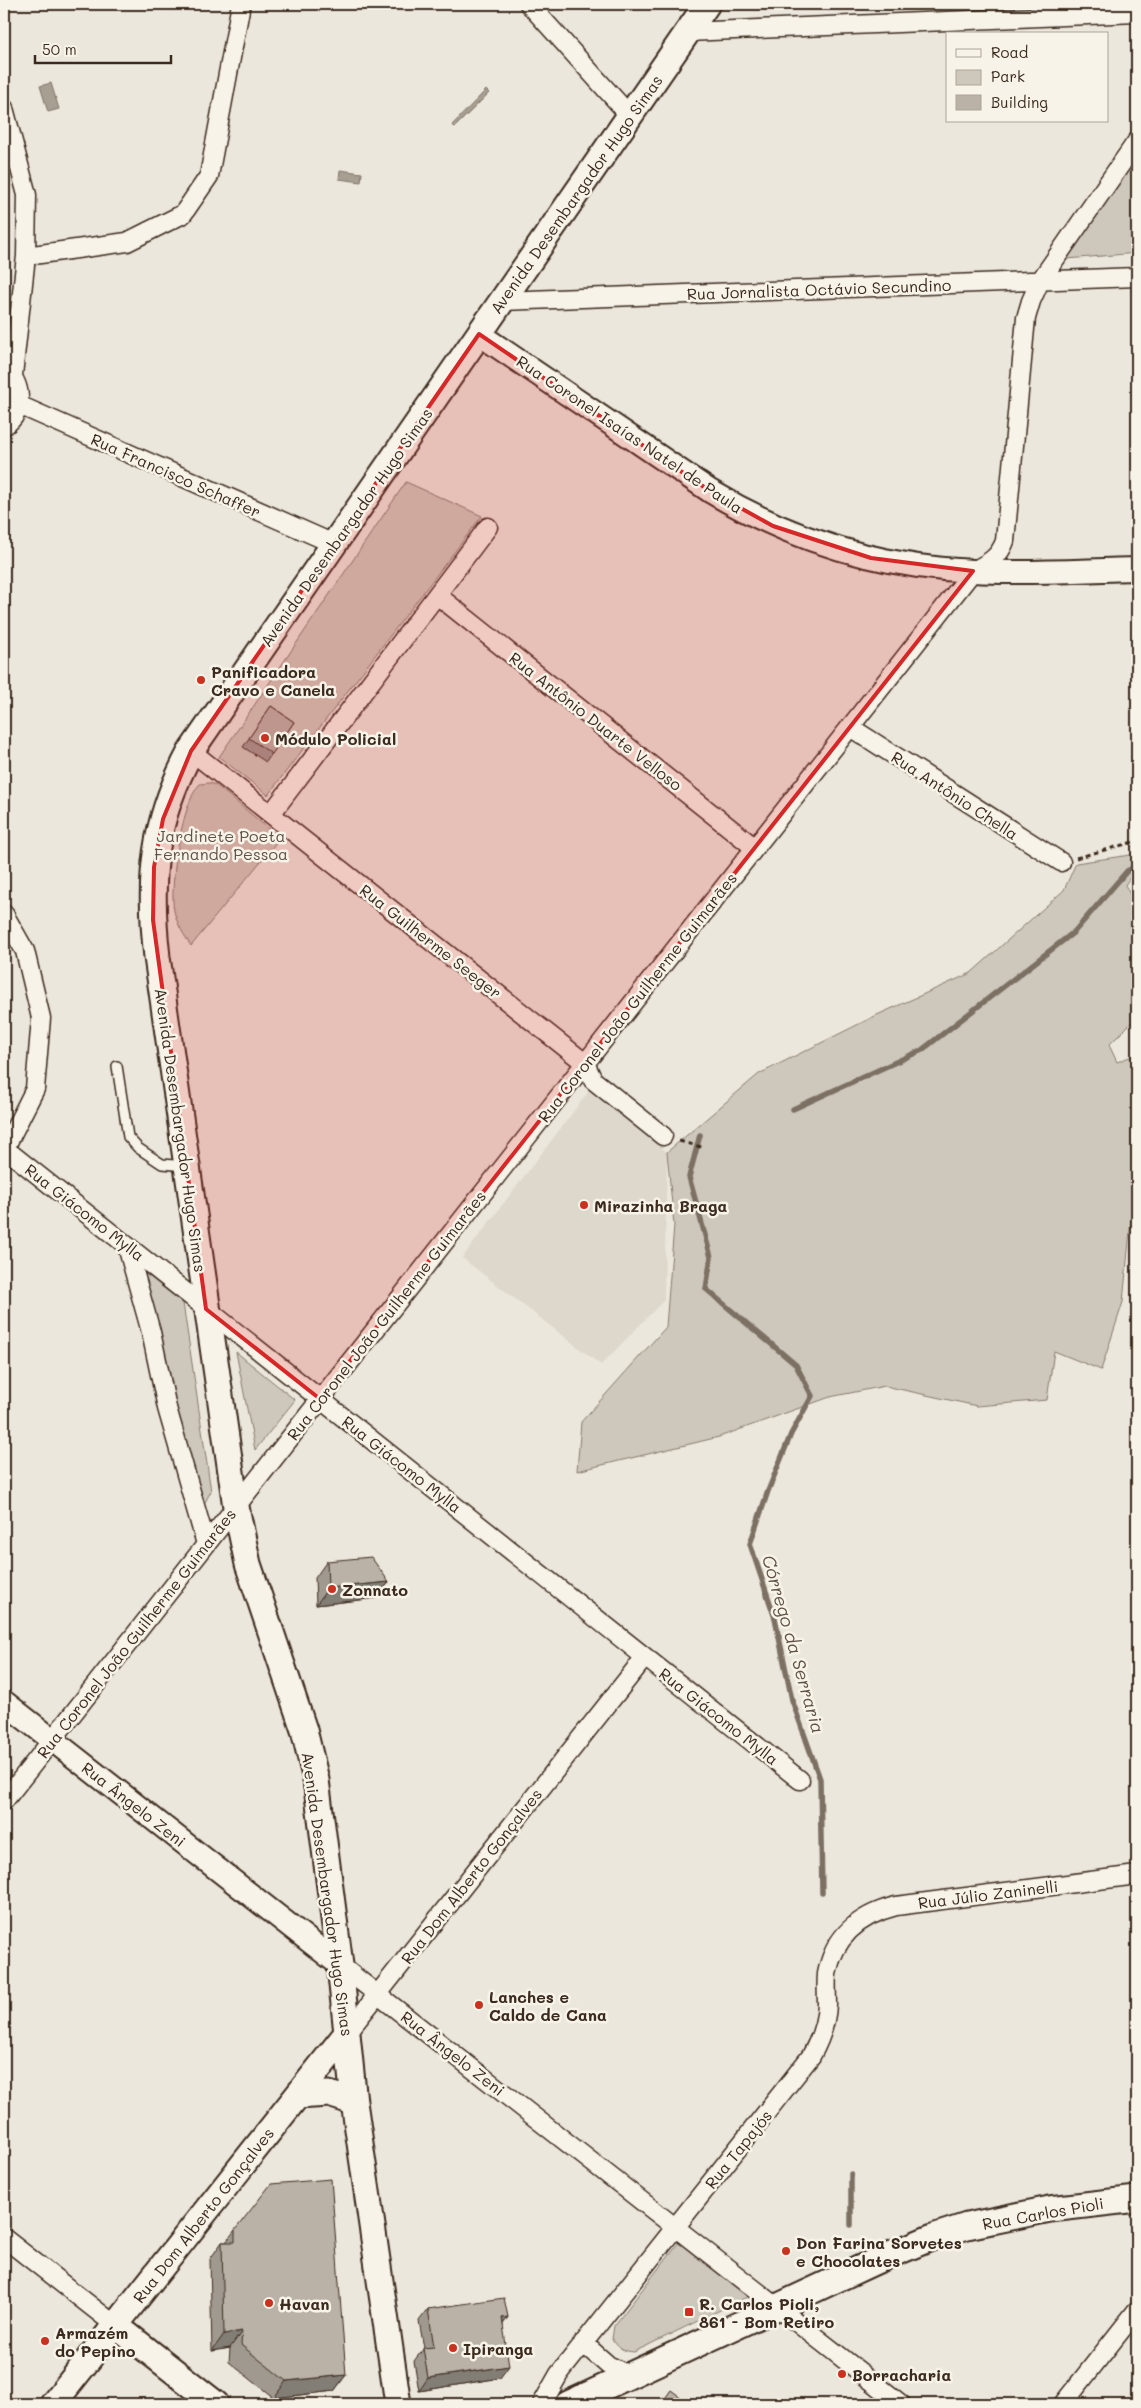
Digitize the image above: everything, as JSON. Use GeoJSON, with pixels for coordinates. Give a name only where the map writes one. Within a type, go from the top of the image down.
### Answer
{"type":"FeatureCollection","features":[{"type":"Feature","properties":{"kind":"main road","name":"Avenida Desembargador Hugo Simas"},"geometry":{"type":"LineString","coordinates":[[398,2404],[354,2102],[340,1964],[316,1780],[310,1752],[250,1572],[236,1507],[206,1309],[156,948],[151,892],[156,851],[163,819],[175,784],[191,751],[707,4]]}},
{"type":"Feature","properties":{"kind":"main road","name":"Rua Dom Alberto Gonçalves"},"geometry":{"type":"LineString","coordinates":[[53,2404],[347,2033]]}},
{"type":"Feature","properties":{"kind":"main road"},"geometry":{"type":"LineString","coordinates":[[297,2096],[329,2094],[354,2102]]}},
{"type":"Feature","properties":{"kind":"main road","name":"Rua Carlos Pioli"},"geometry":{"type":"LineString","coordinates":[[568,2404],[885,2257],[933,2237],[967,2226],[1050,2208],[1137,2199]]}},
{"type":"Feature","properties":{"kind":"main road"},"geometry":{"type":"LineString","coordinates":[[116,2325],[216,2404]]}},
{"type":"Feature","properties":{"kind":"street"},"geometry":{"type":"LineString","coordinates":[[26,256],[127,242],[183,214],[209,176],[241,4]]}},
{"type":"Feature","properties":{"kind":"street"},"geometry":{"type":"LineString","coordinates":[[529,4],[630,116]]}},
{"type":"Feature","properties":{"kind":"street"},"geometry":{"type":"LineString","coordinates":[[687,32],[1137,13]]}},
{"type":"Feature","properties":{"kind":"street"},"geometry":{"type":"LineString","coordinates":[[4,108],[27,196],[26,256],[8,371],[19,390],[19,405],[14,416],[4,426]]}},
{"type":"Feature","properties":{"kind":"street","name":"Rua Coronel João Guilherme Guimarães"},"geometry":{"type":"LineString","coordinates":[[4,1801],[973,572],[996,558],[1005,541],[1026,318],[1031,301],[1040,281],[1137,141]]}},
{"type":"Feature","properties":{"kind":"street","name":"Rua Jornalista Octávio Secundino"},"geometry":{"type":"LineString","coordinates":[[502,301],[1137,277]]}},
{"type":"Feature","properties":{"kind":"street","name":"Rua Coronel Isaías Natel de Paula"},"geometry":{"type":"LineString","coordinates":[[479,334],[710,491],[774,526],[831,547],[871,558],[973,572],[1137,570]]}},
{"type":"Feature","properties":{"kind":"street","name":"Rua Francisco Schaffer"},"geometry":{"type":"LineString","coordinates":[[19,405],[334,544]]}},
{"type":"Feature","properties":{"kind":"street"},"geometry":{"type":"LineString","coordinates":[[270,814],[488,527]]}},
{"type":"Feature","properties":{"kind":"street","name":"Rua Antônio Duarte Velloso"},"geometry":{"type":"LineString","coordinates":[[436,595],[755,848]]}},
{"type":"Feature","properties":{"kind":"street","name":"Rua Antônio Chella"},"geometry":{"type":"LineString","coordinates":[[850,727],[1061,862]]}},
{"type":"Feature","properties":{"kind":"street","name":"Rua Guilherme Seeger"},"geometry":{"type":"LineString","coordinates":[[191,751],[586,1063],[592,1080],[664,1136]]}},
{"type":"Feature","properties":{"kind":"street"},"geometry":{"type":"LineString","coordinates":[[4,914],[25,951],[41,1018],[35,1088],[4,1149]]}},
{"type":"Feature","properties":{"kind":"street","name":"Rua Giácomo Mylla"},"geometry":{"type":"LineString","coordinates":[[4,1149],[800,1780]]}},
{"type":"Feature","properties":{"kind":"street"},"geometry":{"type":"LineString","coordinates":[[127,1246],[151,1332],[167,1408],[206,1544]]}},
{"type":"Feature","properties":{"kind":"street","name":"Rua Dom Alberto Gonçalves"},"geometry":{"type":"LineString","coordinates":[[347,2033],[645,1657]]}},
{"type":"Feature","properties":{"kind":"street","name":"Rua Ângelo Zeni"},"geometry":{"type":"LineString","coordinates":[[4,1702],[901,2404]]}},
{"type":"Feature","properties":{"kind":"street","name":"Rua Júlio Zaninelli"},"geometry":{"type":"LineString","coordinates":[[845,1933],[866,1916],[896,1906],[1137,1875]]}},
{"type":"Feature","properties":{"kind":"street","name":"Rua Tapajós"},"geometry":{"type":"LineString","coordinates":[[542,2404],[559,2374],[583,2342],[811,2056],[818,2043],[825,2019],[827,1976],[830,1961],[845,1933]]}},
{"type":"Feature","properties":{"kind":"street"},"geometry":{"type":"LineString","coordinates":[[4,2238],[116,2325]]}},
{"type":"Feature","properties":{"kind":"street"},"geometry":{"type":"LineString","coordinates":[[1063,2404],[1137,2310]]}},
{"type":"Feature","properties":{"kind":"street"},"geometry":{"type":"LineString","coordinates":[[583,2342],[608,2365],[630,2376]]}},
{"type":"Feature","properties":{"kind":"lane"},"geometry":{"type":"LineString","coordinates":[[117,1066],[128,1137],[138,1148],[162,1164],[186,1166]]}},
{"type":"Feature","properties":{"kind":"path"},"geometry":{"type":"LineString","coordinates":[[1061,862],[1137,841]]}},
{"type":"Feature","properties":{"kind":"path"},"geometry":{"type":"LineString","coordinates":[[664,1136],[705,1148]]}},
{"type":"Feature","properties":{"kind":"highlighted area"},"geometry":{"type":"Polygon","coordinates":[[[479,334],[710,491],[773,526],[871,558],[973,571],[320,1399],[206,1309],[153,920],[154,867],[163,819],[191,751],[479,334]]]}},
{"type":"Feature","properties":{"kind":"shaded area"},"geometry":{"type":"Polygon","coordinates":[[[51,83],[59,109],[48,112],[40,86],[51,83]]]}},
{"type":"Feature","properties":{"kind":"shaded area"},"geometry":{"type":"Polygon","coordinates":[[[486,90],[489,93],[455,127],[452,125],[486,90]]]}},
{"type":"Feature","properties":{"kind":"shaded area"},"geometry":{"type":"Polygon","coordinates":[[[340,170],[362,173],[361,182],[339,179],[340,170]]]}},
{"type":"Feature","properties":{"kind":"shaded area","name":"Mirazinha Braga"},"geometry":{"type":"Polygon","coordinates":[[[589,1091],[667,1152],[664,1300],[601,1365],[462,1258],[589,1091]]]}},
{"type":"Feature","properties":{"kind":"green space"},"geometry":{"type":"Polygon","coordinates":[[[1128,167],[1137,186],[1137,253],[1067,259],[1128,167]]]}},
{"type":"Feature","properties":{"kind":"green space"},"geometry":{"type":"Polygon","coordinates":[[[4,376],[14,402],[4,420],[4,376]]]}},
{"type":"Feature","properties":{"kind":"green space"},"geometry":{"type":"Polygon","coordinates":[[[406,482],[482,516],[268,795],[219,757],[406,482]]]}},
{"type":"Feature","properties":{"kind":"green space","name":"Jardinete Poeta Fernando Pessoa"},"geometry":{"type":"Polygon","coordinates":[[[209,783],[216,785],[280,838],[191,946],[183,934],[174,911],[173,883],[175,864],[183,825],[194,793],[200,784],[209,783]]]}},
{"type":"Feature","properties":{"kind":"green space"},"geometry":{"type":"Polygon","coordinates":[[[1137,854],[1137,867],[1125,885],[1137,907],[1137,1017],[1109,1045],[1117,1062],[1137,1054],[1137,1226],[1131,1220],[1123,1302],[1101,1370],[1054,1351],[1047,1400],[977,1406],[885,1386],[830,1397],[719,1437],[577,1471],[581,1422],[666,1327],[674,1225],[667,1152],[759,1074],[877,1015],[971,973],[1064,890],[1076,863],[1137,854]]]}},
{"type":"Feature","properties":{"kind":"green space"},"geometry":{"type":"Polygon","coordinates":[[[141,1270],[183,1303],[211,1491],[202,1508],[141,1270]]]}},
{"type":"Feature","properties":{"kind":"green space"},"geometry":{"type":"Polygon","coordinates":[[[236,1352],[295,1400],[255,1450],[236,1352]]]}},
{"type":"Feature","properties":{"kind":"green space"},"geometry":{"type":"Polygon","coordinates":[[[679,2242],[749,2296],[634,2352],[621,2348],[612,2339],[614,2326],[679,2242]]]}},
{"type":"Feature","properties":{"kind":"building","name":"Módulo Policial"},"geometry":{"type":"Polygon","coordinates":[[[271,706],[294,722],[272,754],[249,738],[271,706]]]}},
{"type":"Feature","properties":{"kind":"building"},"geometry":{"type":"Polygon","coordinates":[[[371,1557],[389,1582],[328,1588],[327,1561],[371,1557]]]}},
{"type":"Feature","properties":{"kind":"building","name":"Havan"},"geometry":{"type":"Polygon","coordinates":[[[331,2179],[346,2375],[286,2381],[241,2345],[242,2331],[224,2334],[222,2242],[235,2242],[235,2230],[271,2184],[331,2179]]]}},
{"type":"Feature","properties":{"kind":"building"},"geometry":{"type":"Polygon","coordinates":[[[504,2298],[508,2317],[502,2318],[509,2366],[428,2378],[423,2348],[434,2347],[428,2309],[504,2298]]]}},
{"type":"Feature","properties":{"kind":"building"},"geometry":{"type":"Polygon","coordinates":[[[671,2390],[690,2404],[661,2404],[671,2390]]]}},
{"type":"Feature","properties":{"kind":"waterway"},"geometry":{"type":"LineString","coordinates":[[793,1109],[922,1050],[1074,932],[1127,871],[1137,866]]}},
{"type":"Feature","properties":{"kind":"waterway","name":"Córrego da Serraria"},"geometry":{"type":"LineString","coordinates":[[700,1135],[689,1177],[711,1257],[706,1289],[796,1365],[812,1396],[791,1434],[768,1491],[750,1544],[775,1618],[792,1700],[820,1779],[822,1893]]}},
{"type":"Feature","properties":{"kind":"waterway","name":"Córrego da Serraria"},"geometry":{"type":"LineString","coordinates":[[851,2174],[851,2225]]}},
{"type":"Feature","properties":{"kind":"place","name":"Panificadora Cravo e Canela"},"geometry":{"type":"Point","coordinates":[201,680]}},
{"type":"Feature","properties":{"kind":"place","name":"Módulo Policial"},"geometry":{"type":"Point","coordinates":[265,738]}},
{"type":"Feature","properties":{"kind":"place","name":"Mirazinha Braga"},"geometry":{"type":"Point","coordinates":[584,1205]}},
{"type":"Feature","properties":{"kind":"place","name":"Zonnato"},"geometry":{"type":"Point","coordinates":[332,1589]}},
{"type":"Feature","properties":{"kind":"place","name":"Lanches e Caldo de Cana"},"geometry":{"type":"Point","coordinates":[479,2005]}},
{"type":"Feature","properties":{"kind":"place","name":"Don Farina Sorvetes e Chocolates"},"geometry":{"type":"Point","coordinates":[786,2251]}},
{"type":"Feature","properties":{"kind":"place","name":"Havan"},"geometry":{"type":"Point","coordinates":[269,2303]}},
{"type":"Feature","properties":{"kind":"place","name":"R. Carlos Pioli, 861 - Bom Retiro"},"geometry":{"type":"Point","coordinates":[689,2312]}},
{"type":"Feature","properties":{"kind":"place","name":"Armazém do Pepino"},"geometry":{"type":"Point","coordinates":[45,2341]}},
{"type":"Feature","properties":{"kind":"place","name":"Ipiranga"},"geometry":{"type":"Point","coordinates":[453,2348]}},
{"type":"Feature","properties":{"kind":"place","name":"Borracharia"},"geometry":{"type":"Point","coordinates":[842,2374]}}]}
